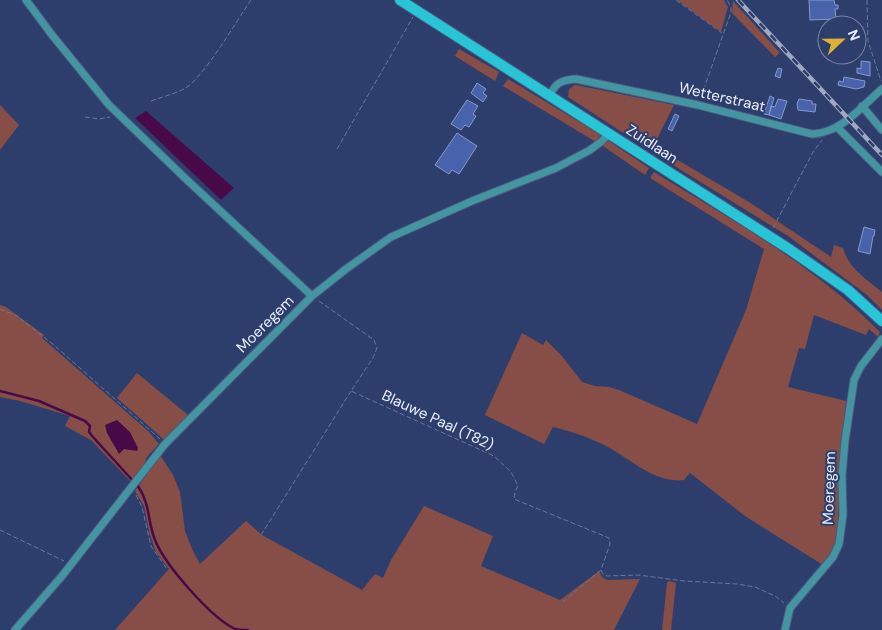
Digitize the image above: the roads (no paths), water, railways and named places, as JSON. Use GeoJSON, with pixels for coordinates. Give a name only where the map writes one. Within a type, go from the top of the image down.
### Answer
{"type":"FeatureCollection","features":[{"type":"Feature","properties":{"kind":"main road","name":"Zuidlaan"},"geometry":{"type":"LineString","coordinates":[[400,0],[768,236],[848,290],[882,321]]}},
{"type":"Feature","properties":{"kind":"street"},"geometry":{"type":"LineString","coordinates":[[26,0],[52,35],[118,114],[312,296]]}},
{"type":"Feature","properties":{"kind":"street","name":"Wetterstraat"},"geometry":{"type":"LineString","coordinates":[[550,97],[557,83],[576,79],[698,105],[812,134],[838,128],[882,89]]}},
{"type":"Feature","properties":{"kind":"street"},"geometry":{"type":"LineString","coordinates":[[862,106],[882,130]]}},
{"type":"Feature","properties":{"kind":"street"},"geometry":{"type":"LineString","coordinates":[[838,128],[882,172]]}},
{"type":"Feature","properties":{"kind":"street","name":"Moeregem"},"geometry":{"type":"LineString","coordinates":[[15,630],[71,564],[165,444],[312,296],[346,268],[392,237],[472,201],[556,168],[590,150],[602,142],[608,134]]}},
{"type":"Feature","properties":{"kind":"street","name":"Moeregem"},"geometry":{"type":"LineString","coordinates":[[785,630],[790,608],[833,558],[839,544],[843,516],[842,475],[844,441],[854,380],[866,358],[882,339]]}},
{"type":"Feature","properties":{"kind":"waterway"},"geometry":{"type":"LineString","coordinates":[[0,391],[39,401],[85,421],[90,426],[89,432],[93,437],[134,482]]}},
{"type":"Feature","properties":{"kind":"waterway"},"geometry":{"type":"LineString","coordinates":[[138,486],[145,500],[155,540],[168,562],[200,601],[223,622],[235,629],[248,630]]}},
{"type":"Feature","properties":{"kind":"railway"},"geometry":{"type":"LineString","coordinates":[[738,0],[882,155]]}}]}
